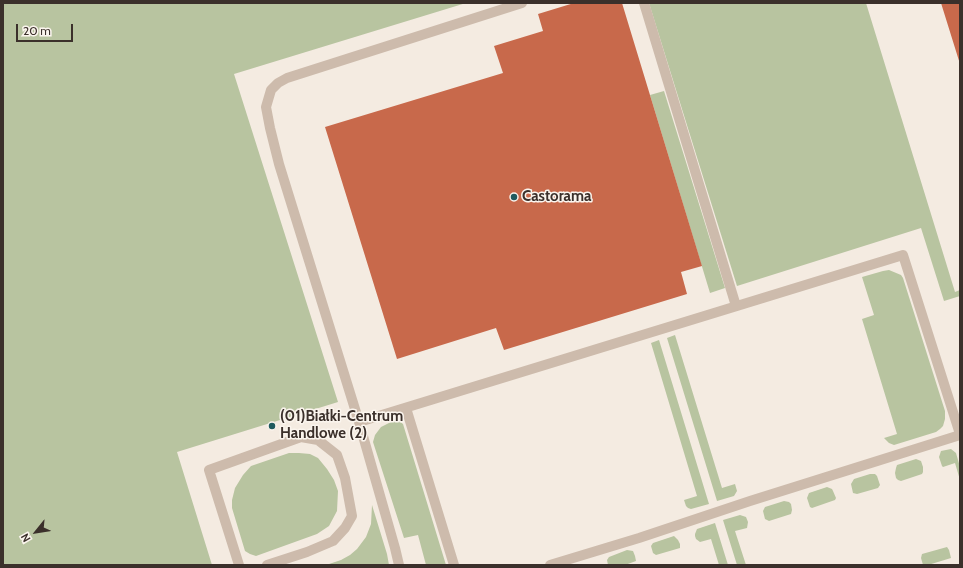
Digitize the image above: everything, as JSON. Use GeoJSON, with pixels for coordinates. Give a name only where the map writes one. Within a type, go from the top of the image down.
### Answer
{"type":"FeatureCollection","features":[{"type":"Feature","properties":{"kind":"lane"},"geometry":{"type":"LineString","coordinates":[[399,565],[359,422],[279,164],[266,107],[271,90],[278,83],[287,78],[522,3]]}},
{"type":"Feature","properties":{"kind":"lane"},"geometry":{"type":"LineString","coordinates":[[644,3],[736,306]]}},
{"type":"Feature","properties":{"kind":"lane"},"geometry":{"type":"LineString","coordinates":[[359,422],[903,255],[960,435],[550,565]]}},
{"type":"Feature","properties":{"kind":"lane"},"geometry":{"type":"LineString","coordinates":[[406,408],[454,565]]}},
{"type":"Feature","properties":{"kind":"lane"},"geometry":{"type":"LineString","coordinates":[[239,565],[209,470],[301,437],[318,440],[337,455],[346,478],[352,516],[345,528],[333,541],[307,552],[267,565]]}},
{"type":"Feature","properties":{"kind":"green space"},"geometry":{"type":"Polygon","coordinates":[[[3,3],[466,3],[234,74],[338,402],[177,452],[212,565],[3,565],[3,3]]]}},
{"type":"Feature","properties":{"kind":"green space"},"geometry":{"type":"Polygon","coordinates":[[[649,3],[866,3],[955,292],[960,290],[960,296],[944,301],[921,228],[737,286],[649,3]]]}},
{"type":"Feature","properties":{"kind":"green space"},"geometry":{"type":"Polygon","coordinates":[[[664,91],[725,288],[710,293],[650,95],[664,91]]]}},
{"type":"Feature","properties":{"kind":"green space"},"geometry":{"type":"Polygon","coordinates":[[[889,270],[901,275],[903,278],[945,411],[943,426],[936,432],[894,445],[889,443],[884,438],[897,434],[862,319],[874,315],[862,277],[889,270]]]}},
{"type":"Feature","properties":{"kind":"green space"},"geometry":{"type":"Polygon","coordinates":[[[675,335],[722,488],[735,484],[737,491],[734,496],[717,501],[667,338],[675,335]]]}},
{"type":"Feature","properties":{"kind":"green space"},"geometry":{"type":"Polygon","coordinates":[[[659,340],[709,504],[691,509],[686,506],[684,500],[697,496],[651,343],[659,340]]]}},
{"type":"Feature","properties":{"kind":"green space"},"geometry":{"type":"Polygon","coordinates":[[[399,421],[403,424],[446,565],[426,565],[418,535],[404,538],[373,442],[375,435],[381,427],[391,422],[399,421]]]}},
{"type":"Feature","properties":{"kind":"green space"},"geometry":{"type":"Polygon","coordinates":[[[951,449],[956,453],[960,467],[960,480],[955,463],[943,467],[939,457],[941,451],[951,449]]]}},
{"type":"Feature","properties":{"kind":"green space"},"geometry":{"type":"Polygon","coordinates":[[[289,453],[310,454],[318,458],[334,480],[338,491],[337,511],[329,526],[317,534],[256,556],[250,554],[245,551],[232,508],[235,488],[251,466],[289,453]]]}},
{"type":"Feature","properties":{"kind":"green space"},"geometry":{"type":"Polygon","coordinates":[[[916,459],[921,461],[923,467],[922,474],[901,481],[898,480],[895,473],[897,465],[916,459]]]}},
{"type":"Feature","properties":{"kind":"green space"},"geometry":{"type":"Polygon","coordinates":[[[875,474],[877,476],[880,485],[878,488],[857,494],[853,493],[851,484],[854,479],[875,474]]]}},
{"type":"Feature","properties":{"kind":"green space"},"geometry":{"type":"Polygon","coordinates":[[[827,487],[832,489],[836,498],[835,500],[812,508],[810,507],[807,498],[809,493],[827,487]]]}},
{"type":"Feature","properties":{"kind":"green space"},"geometry":{"type":"Polygon","coordinates":[[[784,501],[791,504],[791,514],[769,521],[765,519],[763,511],[765,507],[784,501]]]}},
{"type":"Feature","properties":{"kind":"green space"},"geometry":{"type":"Polygon","coordinates":[[[372,505],[389,565],[326,565],[341,560],[357,549],[366,537],[371,524],[372,505]]]}},
{"type":"Feature","properties":{"kind":"green space"},"geometry":{"type":"Polygon","coordinates":[[[740,515],[746,517],[748,522],[747,528],[735,531],[746,565],[737,565],[723,520],[740,515]]]}},
{"type":"Feature","properties":{"kind":"green space"},"geometry":{"type":"Polygon","coordinates":[[[715,523],[728,565],[719,565],[711,539],[700,542],[695,536],[697,529],[715,523]]]}},
{"type":"Feature","properties":{"kind":"green space"},"geometry":{"type":"Polygon","coordinates":[[[674,536],[680,544],[680,548],[656,555],[653,553],[651,546],[653,543],[674,536]]]}},
{"type":"Feature","properties":{"kind":"green space"},"geometry":{"type":"Polygon","coordinates":[[[947,547],[951,558],[928,565],[923,565],[921,558],[922,554],[947,547]]]}},
{"type":"Feature","properties":{"kind":"green space"},"geometry":{"type":"Polygon","coordinates":[[[627,550],[633,551],[636,561],[625,565],[608,565],[607,560],[609,557],[627,550]]]}},
{"type":"Feature","properties":{"kind":"building","name":"Castorama"},"geometry":{"type":"Polygon","coordinates":[[[574,3],[622,3],[702,266],[681,272],[687,294],[504,350],[496,328],[397,359],[325,127],[503,73],[494,46],[543,31],[538,14],[574,3]]]}},
{"type":"Feature","properties":{"kind":"building"},"geometry":{"type":"Polygon","coordinates":[[[941,3],[960,3],[960,64],[941,3]]]}},
{"type":"Feature","properties":{"kind":"place","name":"Castorama"},"geometry":{"type":"Point","coordinates":[514,197]}},
{"type":"Feature","properties":{"kind":"place","name":"(01)Białki-Centrum Handlowe (2)"},"geometry":{"type":"Point","coordinates":[272,426]}}]}
